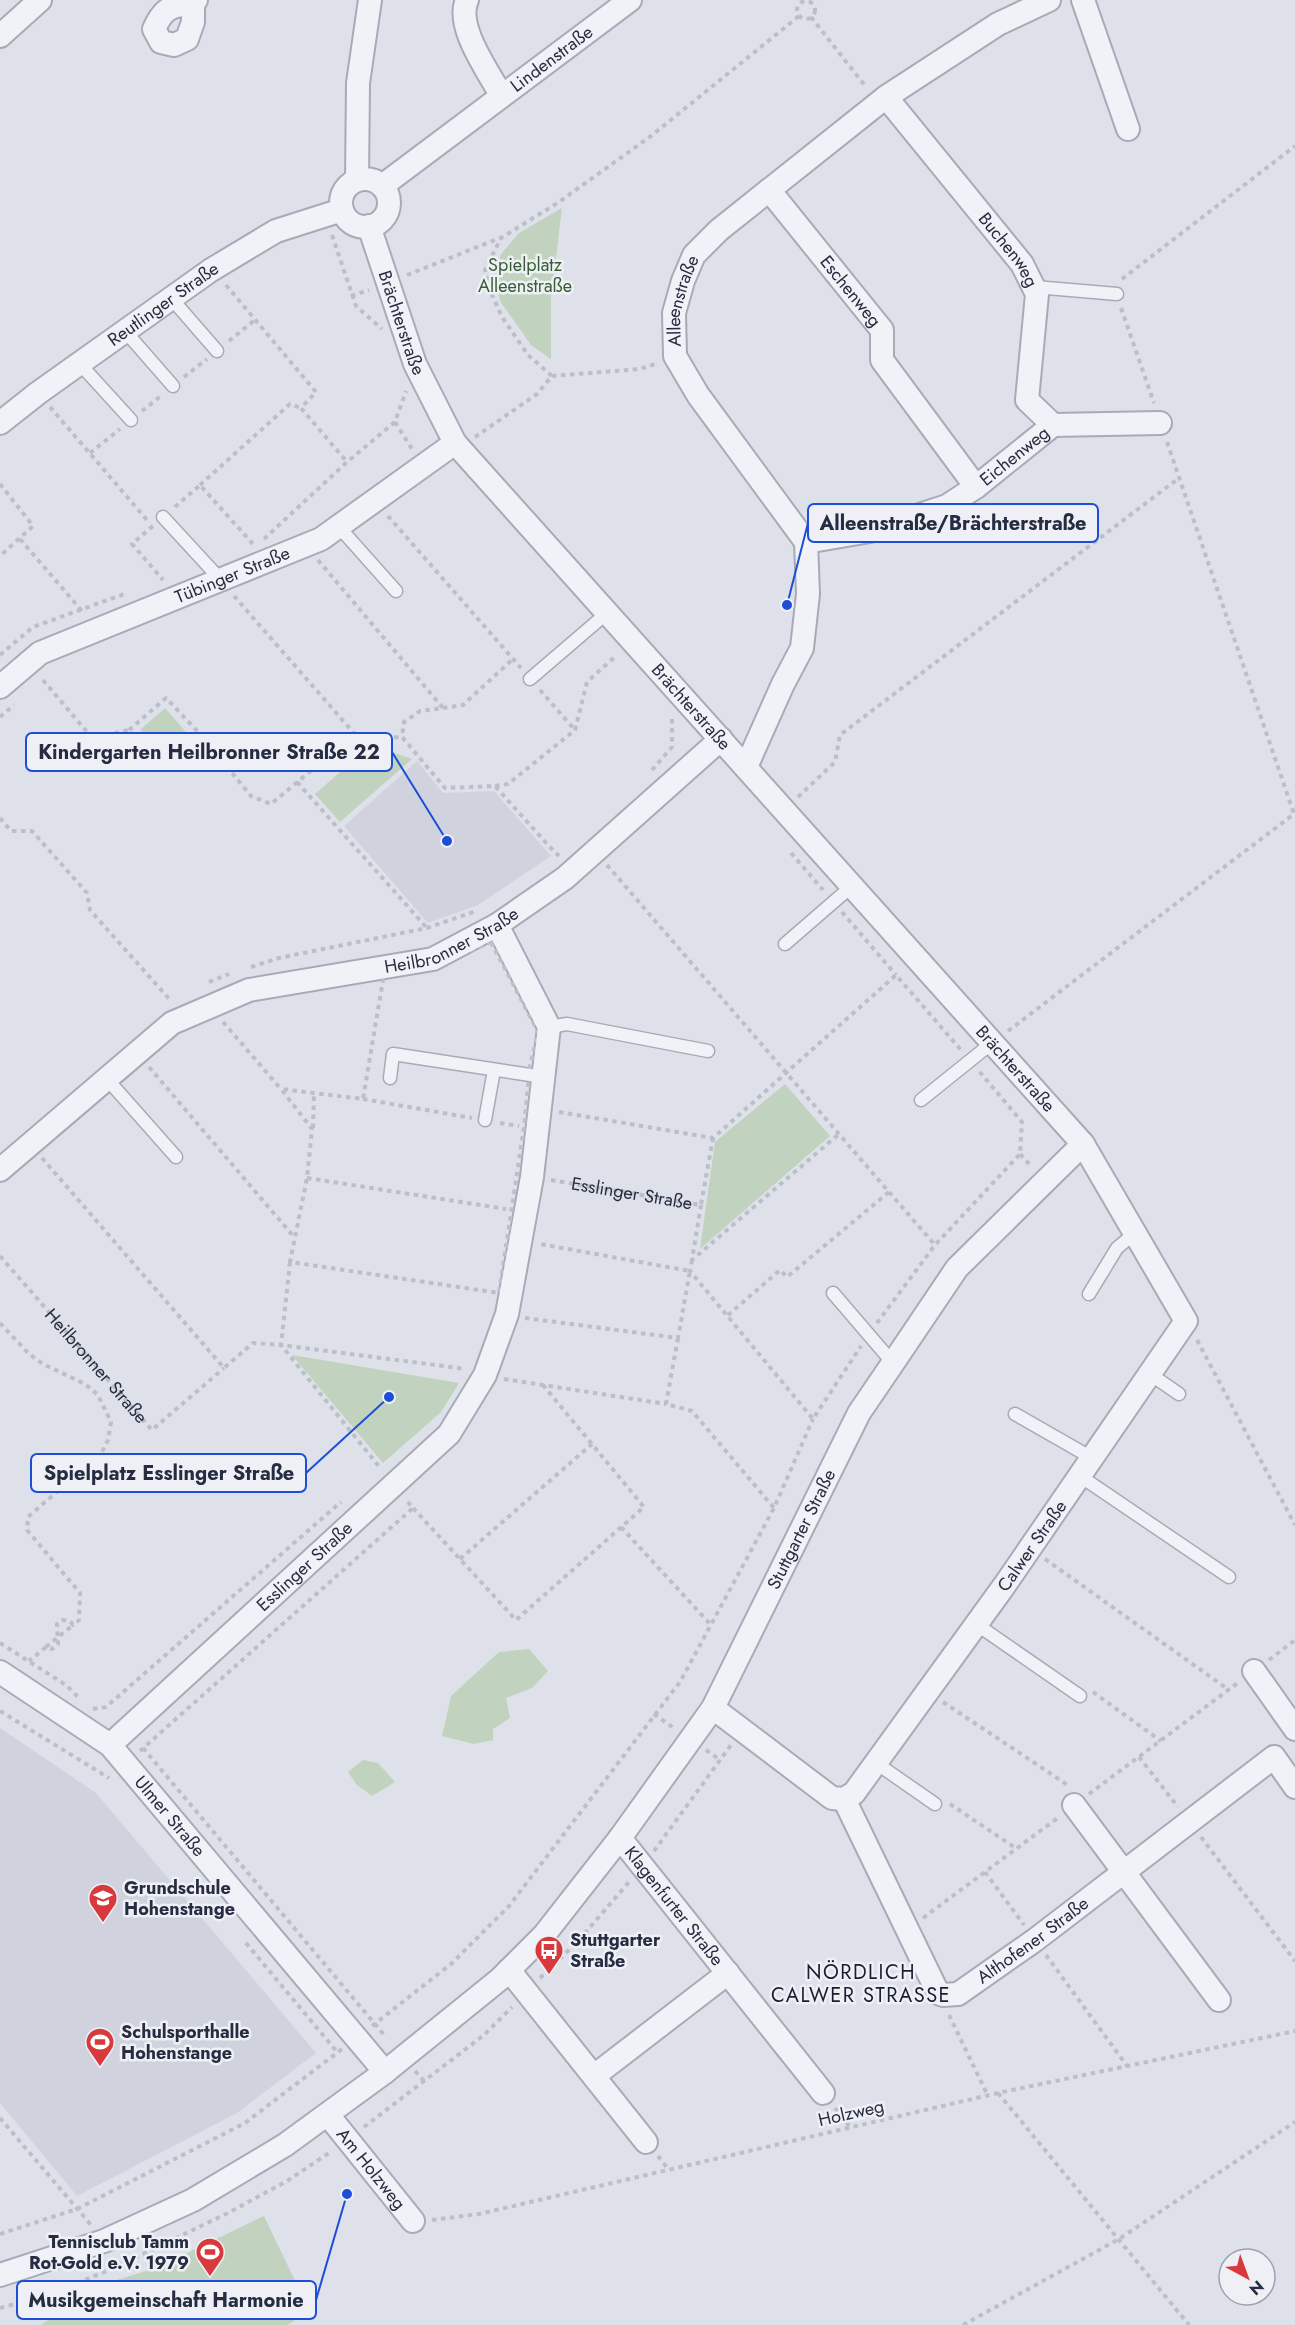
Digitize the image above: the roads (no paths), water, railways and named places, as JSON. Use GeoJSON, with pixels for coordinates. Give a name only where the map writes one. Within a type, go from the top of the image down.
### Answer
{"type":"FeatureCollection","features":[{"type":"Feature","properties":{"kind":"street"},"geometry":{"type":"LineString","coordinates":[[0,36],[16,8],[40,0]]}},
{"type":"Feature","properties":{"kind":"street"},"geometry":{"type":"LineString","coordinates":[[357,180],[358,83],[370,0]]}},
{"type":"Feature","properties":{"kind":"street","name":"Lindenstraße"},"geometry":{"type":"LineString","coordinates":[[467,0],[464,6],[467,33],[501,95]]}},
{"type":"Feature","properties":{"kind":"street","name":"Lindenstraße"},"geometry":{"type":"LineString","coordinates":[[382,186],[630,0]]}},
{"type":"Feature","properties":{"kind":"street","name":"Alleenstraße"},"geometry":{"type":"LineString","coordinates":[[806,542],[698,395],[675,356],[674,313],[694,255],[719,230],[882,100],[998,24],[1049,0]]}},
{"type":"Feature","properties":{"kind":"street"},"geometry":{"type":"LineString","coordinates":[[1083,0],[1128,129]]}},
{"type":"Feature","properties":{"kind":"street","name":"Buchenweg"},"geometry":{"type":"LineString","coordinates":[[882,100],[1022,264],[1035,287],[1037,294],[1027,400],[1053,425]]}},
{"type":"Feature","properties":{"kind":"street"},"geometry":{"type":"LineString","coordinates":[[357,180],[370,180],[382,186],[389,199],[387,214],[382,220],[362,227],[334,212],[342,196],[357,180]]}},
{"type":"Feature","properties":{"kind":"street","name":"Eschenweg"},"geometry":{"type":"LineString","coordinates":[[769,190],[882,330],[882,360],[976,487]]}},
{"type":"Feature","properties":{"kind":"street","name":"Reutlinger Straße"},"geometry":{"type":"LineString","coordinates":[[0,423],[38,393],[211,270],[276,231],[334,212]]}},
{"type":"Feature","properties":{"kind":"street","name":"Brächterstraße"},"geometry":{"type":"LineString","coordinates":[[369,226],[412,356],[455,443],[601,618],[721,739],[1083,1144]]}},
{"type":"Feature","properties":{"kind":"street","name":"Eichenweg"},"geometry":{"type":"LineString","coordinates":[[806,542],[870,531],[946,506],[976,487],[1053,425],[1160,423]]}},
{"type":"Feature","properties":{"kind":"street","name":"Tübinger Straße"},"geometry":{"type":"LineString","coordinates":[[0,687],[39,653],[321,539],[455,443]]}},
{"type":"Feature","properties":{"kind":"street"},"geometry":{"type":"LineString","coordinates":[[746,767],[802,648],[808,594],[806,542]]}},
{"type":"Feature","properties":{"kind":"street","name":"Heilbronner Straße"},"geometry":{"type":"LineString","coordinates":[[0,1170],[172,1023],[179,1005],[249,990],[433,959],[497,925],[565,878],[721,739]]}},
{"type":"Feature","properties":{"kind":"street"},"geometry":{"type":"LineString","coordinates":[[497,925],[549,1028]]}},
{"type":"Feature","properties":{"kind":"street","name":"Esslinger Straße"},"geometry":{"type":"LineString","coordinates":[[110,1745],[387,1476],[449,1434],[478,1372],[501,1309],[520,1242],[532,1177],[540,1110],[536,1076],[549,1028]]}},
{"type":"Feature","properties":{"kind":"street"},"geometry":{"type":"LineString","coordinates":[[1083,1144],[1135,1233]]}},
{"type":"Feature","properties":{"kind":"street","name":"Stuttgarter Straße"},"geometry":{"type":"LineString","coordinates":[[0,2275],[104,2241],[193,2200],[285,2145],[385,2072],[509,1970],[544,1935],[620,1838],[713,1708],[859,1413],[957,1268],[1083,1144]]}},
{"type":"Feature","properties":{"kind":"street","name":"Calwer Straße"},"geometry":{"type":"LineString","coordinates":[[844,1799],[854,1792],[876,1763],[1030,1549],[1186,1321],[1135,1233]]}},
{"type":"Feature","properties":{"kind":"street"},"geometry":{"type":"LineString","coordinates":[[1254,1671],[1295,1729]]}},
{"type":"Feature","properties":{"kind":"street","name":"Ulmer Straße"},"geometry":{"type":"LineString","coordinates":[[0,1672],[110,1745],[118,1771],[385,2072]]}},
{"type":"Feature","properties":{"kind":"street"},"geometry":{"type":"LineString","coordinates":[[713,1708],[832,1798],[844,1799]]}},
{"type":"Feature","properties":{"kind":"street","name":"Althofener Straße"},"geometry":{"type":"LineString","coordinates":[[844,1799],[909,1929],[938,1993],[943,1995],[958,1994],[1035,1940],[1274,1757],[1295,1786]]}},
{"type":"Feature","properties":{"kind":"street"},"geometry":{"type":"LineString","coordinates":[[1080,1801],[1124,1872],[1219,2000]]}},
{"type":"Feature","properties":{"kind":"street","name":"Klagenfurter Straße"},"geometry":{"type":"LineString","coordinates":[[620,1838],[823,2093]]}},
{"type":"Feature","properties":{"kind":"street"},"geometry":{"type":"LineString","coordinates":[[509,1970],[646,2142]]}},
{"type":"Feature","properties":{"kind":"street","name":"Klagenfurter Straße"},"geometry":{"type":"LineString","coordinates":[[594,2076],[728,1973]]}},
{"type":"Feature","properties":{"kind":"street","name":"Am Holzweg"},"geometry":{"type":"LineString","coordinates":[[328,2115],[413,2221]]}},
{"type":"Feature","properties":{"kind":"lane"},"geometry":{"type":"LineString","coordinates":[[1035,287],[1117,294]]}},
{"type":"Feature","properties":{"kind":"lane"},"geometry":{"type":"LineString","coordinates":[[171,298],[217,351]]}},
{"type":"Feature","properties":{"kind":"lane"},"geometry":{"type":"LineString","coordinates":[[125,331],[173,386]]}},
{"type":"Feature","properties":{"kind":"lane"},"geometry":{"type":"LineString","coordinates":[[80,364],[131,420]]}},
{"type":"Feature","properties":{"kind":"lane"},"geometry":{"type":"LineString","coordinates":[[163,517],[221,580]]}},
{"type":"Feature","properties":{"kind":"lane"},"geometry":{"type":"LineString","coordinates":[[339,527],[396,591]]}},
{"type":"Feature","properties":{"kind":"lane"},"geometry":{"type":"LineString","coordinates":[[530,679],[601,618]]}},
{"type":"Feature","properties":{"kind":"lane"},"geometry":{"type":"LineString","coordinates":[[785,944],[852,886]]}},
{"type":"Feature","properties":{"kind":"lane"},"geometry":{"type":"LineString","coordinates":[[549,1028],[567,1024],[708,1051]]}},
{"type":"Feature","properties":{"kind":"lane"},"geometry":{"type":"LineString","coordinates":[[921,1100],[992,1043]]}},
{"type":"Feature","properties":{"kind":"lane"},"geometry":{"type":"LineString","coordinates":[[390,1078],[393,1054],[536,1076]]}},
{"type":"Feature","properties":{"kind":"lane"},"geometry":{"type":"LineString","coordinates":[[485,1120],[494,1070]]}},
{"type":"Feature","properties":{"kind":"lane"},"geometry":{"type":"LineString","coordinates":[[107,1079],[176,1156]]}},
{"type":"Feature","properties":{"kind":"lane"},"geometry":{"type":"LineString","coordinates":[[1089,1294],[1117,1248],[1135,1233]]}},
{"type":"Feature","properties":{"kind":"lane"},"geometry":{"type":"LineString","coordinates":[[833,1293],[893,1362]]}},
{"type":"Feature","properties":{"kind":"lane"},"geometry":{"type":"LineString","coordinates":[[1149,1374],[1179,1394]]}},
{"type":"Feature","properties":{"kind":"lane"},"geometry":{"type":"LineString","coordinates":[[1015,1414],[1229,1577]]}},
{"type":"Feature","properties":{"kind":"lane"},"geometry":{"type":"LineString","coordinates":[[976,1624],[1080,1696]]}},
{"type":"Feature","properties":{"kind":"lane"},"geometry":{"type":"LineString","coordinates":[[876,1763],[935,1804]]}},
{"type":"Feature","properties":{"kind":"place","name":"Alleenstraße/Brächterstraße"},"geometry":{"type":"Point","coordinates":[787,605]}},
{"type":"Feature","properties":{"kind":"place","name":"Kindergarten Heilbronner Straße 22"},"geometry":{"type":"Point","coordinates":[447,841]}},
{"type":"Feature","properties":{"kind":"place","name":"Spielplatz Esslinger Straße"},"geometry":{"type":"Point","coordinates":[389,1397]}},
{"type":"Feature","properties":{"kind":"place","name":"Grundschule Hohenstange"},"geometry":{"type":"Point","coordinates":[103,1924]}},
{"type":"Feature","properties":{"kind":"place","name":"Stuttgarter Straße"},"geometry":{"type":"Point","coordinates":[549,1976]}},
{"type":"Feature","properties":{"kind":"place","name":"Schulsporthalle Hohenstange"},"geometry":{"type":"Point","coordinates":[100,2068]}},
{"type":"Feature","properties":{"kind":"place","name":"Musikgemeinschaft Harmonie"},"geometry":{"type":"Point","coordinates":[347,2194]}},
{"type":"Feature","properties":{"kind":"place","name":"Tennisclub Tamm Rot-Gold e.V. 1979"},"geometry":{"type":"Point","coordinates":[210,2278]}},
{"type":"Feature","properties":{"kind":"district","name":"NÖRDLICH CALWER STRASSE"},"geometry":{"type":"Point","coordinates":[861,1984]}},
{"type":"Feature","properties":{"kind":"park label","name":"Spielplatz Alleenstraße"},"geometry":{"type":"Point","coordinates":[525,275]}}]}
